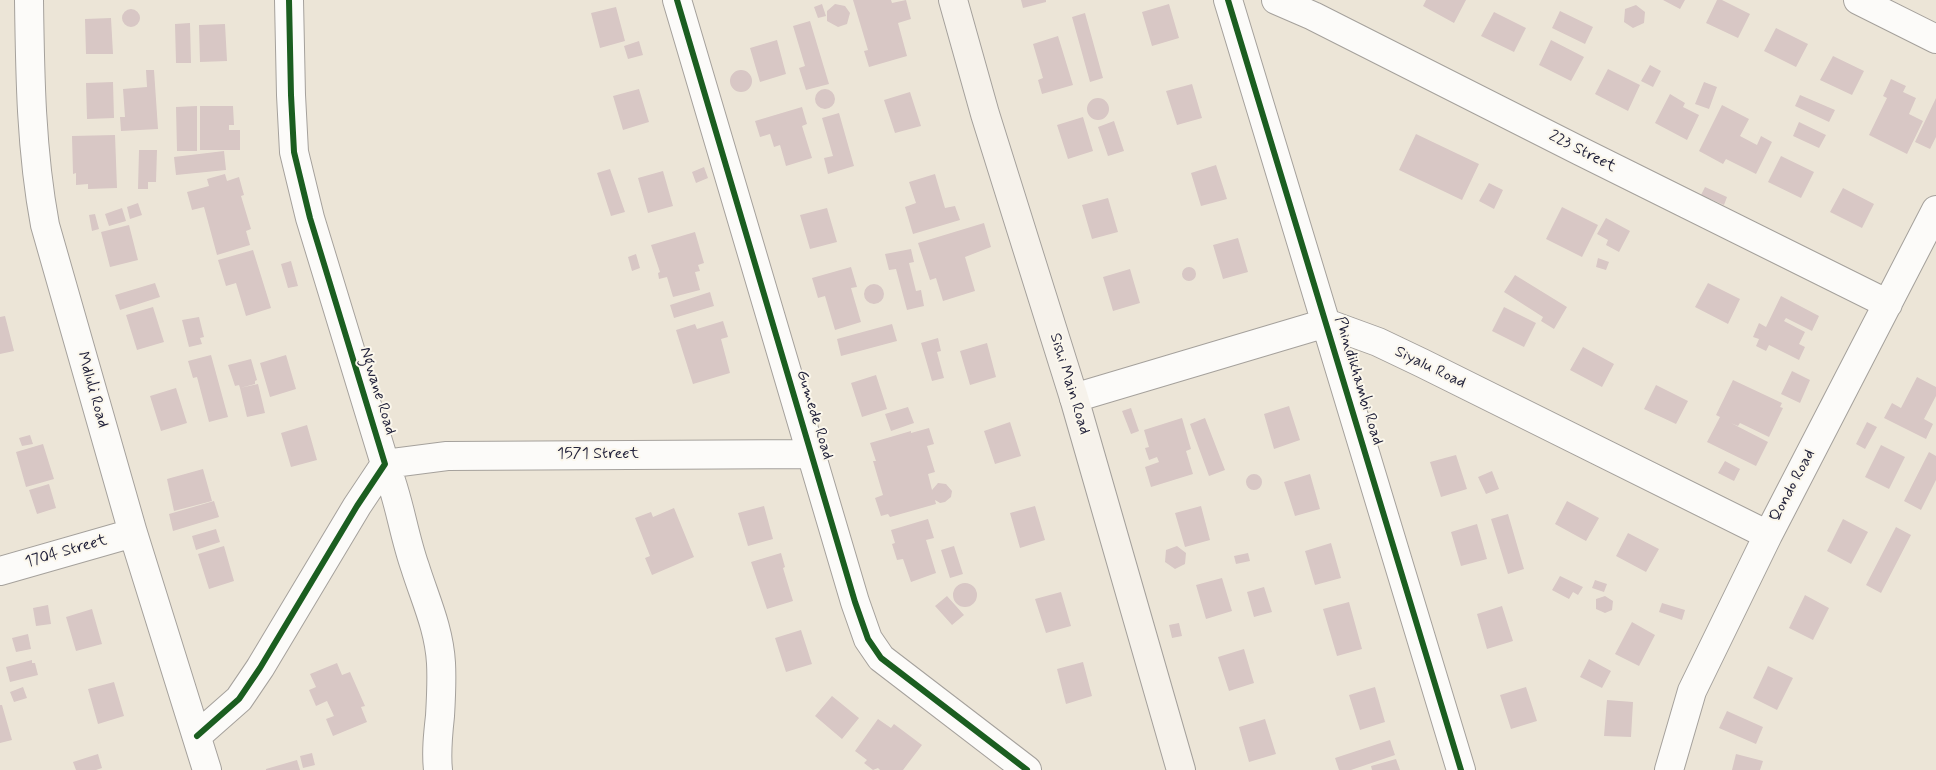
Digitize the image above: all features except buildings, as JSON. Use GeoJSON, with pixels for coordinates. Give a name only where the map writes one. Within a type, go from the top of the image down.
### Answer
{"type":"FeatureCollection","features":[{"type":"Feature","properties":{"kind":"street","name":"Mdluli Road"},"geometry":{"type":"LineString","coordinates":[[29,0],[32,137],[38,188],[45,225],[132,534],[207,770]]}},
{"type":"Feature","properties":{"kind":"street","name":"Ngwane Road"},"geometry":{"type":"LineString","coordinates":[[289,0],[290,95],[294,152],[310,218],[385,464],[394,487],[414,566],[432,613],[439,639],[441,703],[436,759],[438,770]]}},
{"type":"Feature","properties":{"kind":"street","name":"Gumede Road"},"geometry":{"type":"LineString","coordinates":[[677,0],[868,639],[881,658],[1027,770]]}},
{"type":"Feature","properties":{"kind":"street","name":"Sishi Main Road"},"geometry":{"type":"LineString","coordinates":[[953,0],[985,114],[1074,398],[1181,770]]}},
{"type":"Feature","properties":{"kind":"street","name":"Phindikhambi Road"},"geometry":{"type":"LineString","coordinates":[[1228,0],[1461,770]]}},
{"type":"Feature","properties":{"kind":"street","name":"223 Street"},"geometry":{"type":"LineString","coordinates":[[1276,0],[1313,16],[1580,152],[1888,304]]}},
{"type":"Feature","properties":{"kind":"street"},"geometry":{"type":"LineString","coordinates":[[1858,0],[1936,40]]}},
{"type":"Feature","properties":{"kind":"street","name":"Qondo Road"},"geometry":{"type":"LineString","coordinates":[[1669,770],[1692,691],[1768,535],[1936,210]]}},
{"type":"Feature","properties":{"kind":"street"},"geometry":{"type":"LineString","coordinates":[[1074,398],[1326,323]]}},
{"type":"Feature","properties":{"kind":"street","name":"Siyalu Road"},"geometry":{"type":"LineString","coordinates":[[1326,323],[1378,342],[1422,363],[1768,535]]}},
{"type":"Feature","properties":{"kind":"street","name":"1571 Street"},"geometry":{"type":"LineString","coordinates":[[385,464],[447,456],[812,454]]}},
{"type":"Feature","properties":{"kind":"street"},"geometry":{"type":"LineString","coordinates":[[197,736],[238,699],[385,464]]}},
{"type":"Feature","properties":{"kind":"street","name":"1704 Street"},"geometry":{"type":"LineString","coordinates":[[0,571],[132,534]]}},
{"type":"Feature","properties":{"kind":"cycle path"},"geometry":{"type":"LineString","coordinates":[[197,736],[239,699],[260,668],[357,506],[385,464],[310,218],[294,152],[289,0]]}},
{"type":"Feature","properties":{"kind":"cycle path"},"geometry":{"type":"LineString","coordinates":[[677,0],[855,602],[868,639],[881,658],[1027,770]]}},
{"type":"Feature","properties":{"kind":"cycle path"},"geometry":{"type":"LineString","coordinates":[[1228,0],[1461,770]]}}]}
